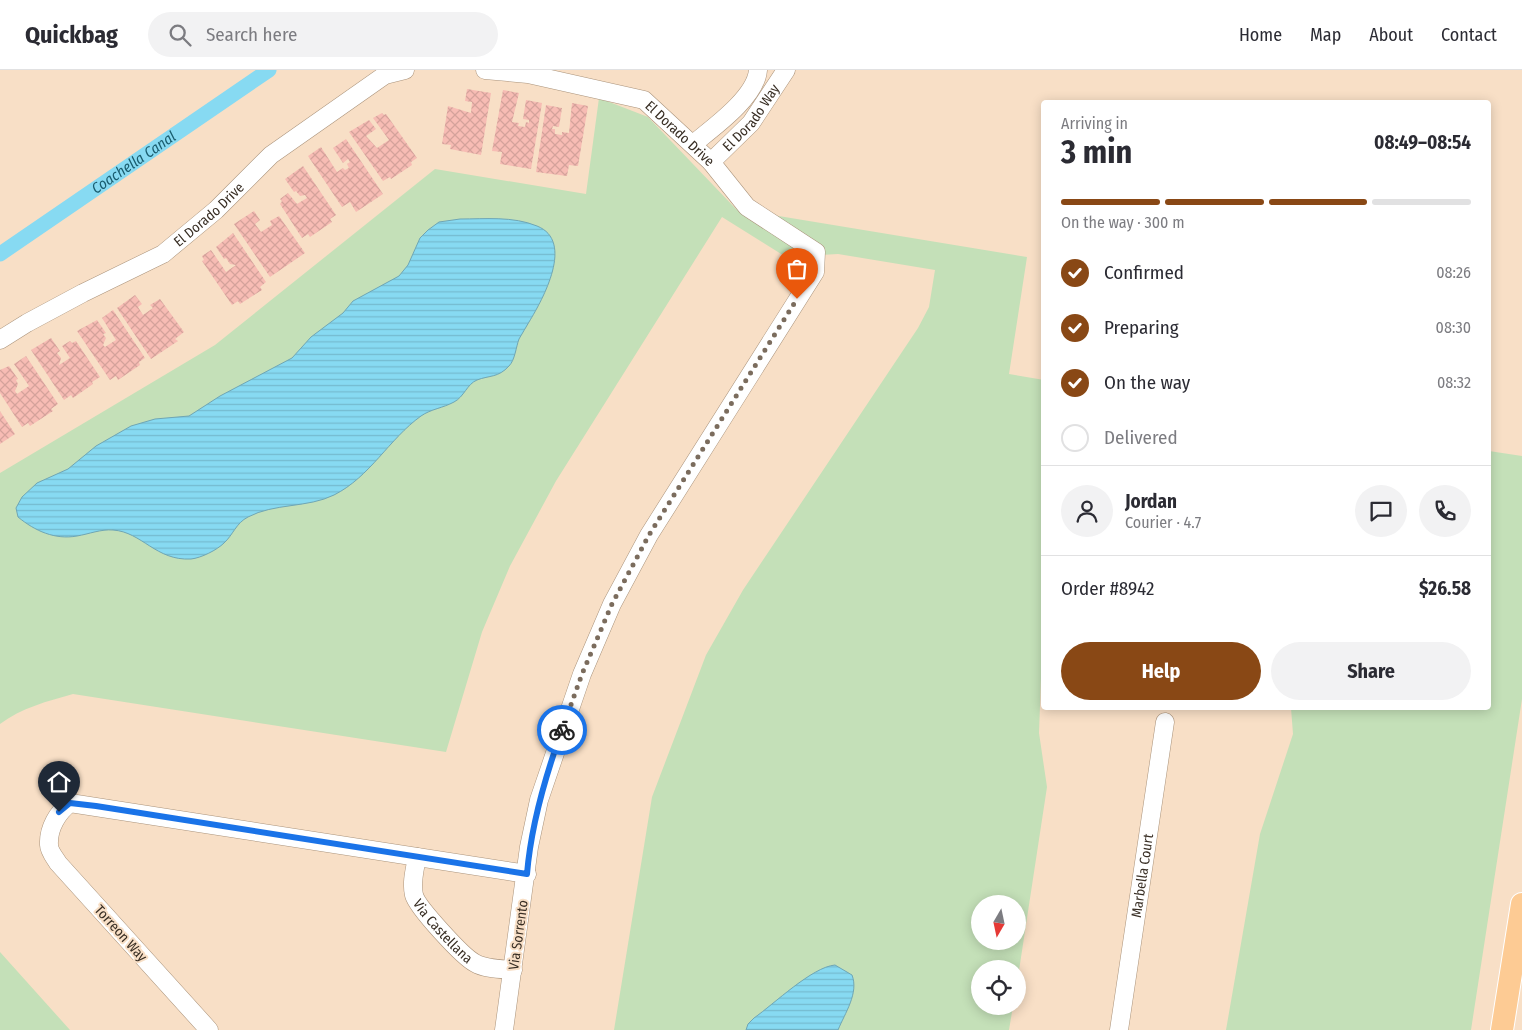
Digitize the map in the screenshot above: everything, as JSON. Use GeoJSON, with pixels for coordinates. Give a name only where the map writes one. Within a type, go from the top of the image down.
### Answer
{"type":"FeatureCollection","features":[{"type":"Feature","properties":{"kind":"main road"},"geometry":{"type":"LineString","coordinates":[[1502,1030],[1522,904]]}},
{"type":"Feature","properties":{"kind":"street","name":"El Dorado Drive"},"geometry":{"type":"LineString","coordinates":[[0,340],[26,322],[163,254],[216,210],[271,155],[385,75],[404,70]]}},
{"type":"Feature","properties":{"kind":"street","name":"El Dorado Drive"},"geometry":{"type":"LineString","coordinates":[[485,70],[528,74],[644,100],[711,162],[747,207],[816,252]]}},
{"type":"Feature","properties":{"kind":"street","name":"El Dorado Way"},"geometry":{"type":"LineString","coordinates":[[693,144],[733,111],[758,80],[758,70]]}},
{"type":"Feature","properties":{"kind":"street","name":"El Dorado Way"},"geometry":{"type":"LineString","coordinates":[[711,162],[751,123],[784,70]]}},
{"type":"Feature","properties":{"kind":"street","name":"Via Sorrento"},"geometry":{"type":"LineString","coordinates":[[504,1030],[527,874],[529,847],[545,783],[582,674],[612,604],[649,535],[815,272],[816,252]]}},
{"type":"Feature","properties":{"kind":"street","name":"Marbella Court"},"geometry":{"type":"LineString","coordinates":[[1119,1030],[1165,722]]}},
{"type":"Feature","properties":{"kind":"street","name":"Torreon Way"},"geometry":{"type":"LineString","coordinates":[[209,1030],[58,863],[49,846],[51,830],[59,812],[70,803],[417,857]]}},
{"type":"Feature","properties":{"kind":"street"},"geometry":{"type":"LineString","coordinates":[[417,857],[527,874]]}},
{"type":"Feature","properties":{"kind":"street","name":"Via Castellana"},"geometry":{"type":"LineString","coordinates":[[417,857],[413,881],[415,897],[449,940],[475,963],[499,969],[513,970]]}},
{"type":"Feature","properties":{"kind":"green space"},"geometry":{"type":"Polygon","coordinates":[[[599,98],[648,117],[736,209],[1027,257],[1009,374],[1041,379],[1041,678],[1039,733],[1047,787],[1026,925],[1026,895],[971,895],[971,950],[1022,950],[1021,960],[971,960],[971,1015],[1012,1015],[1009,1030],[614,1030],[652,797],[706,655],[743,590],[918,328],[929,307],[935,270],[838,254],[786,257],[722,217],[556,481],[510,566],[482,632],[446,752],[73,694],[26,709],[0,724],[0,473],[215,345],[435,169],[586,194],[599,98]]]}},
{"type":"Feature","properties":{"kind":"green space"},"geometry":{"type":"Polygon","coordinates":[[[1491,451],[1522,456],[1522,699],[1471,1030],[1226,1030],[1260,834],[1293,734],[1291,710],[1491,710],[1491,451]]]}},
{"type":"Feature","properties":{"kind":"green space"},"geometry":{"type":"Polygon","coordinates":[[[0,952],[70,1030],[0,1030],[0,952]]]}},
{"type":"Feature","properties":{"kind":"water"},"geometry":{"type":"Polygon","coordinates":[[[460,219],[518,221],[537,226],[548,233],[554,244],[555,257],[548,285],[519,339],[514,357],[509,366],[497,374],[477,380],[454,402],[421,416],[369,468],[347,487],[324,499],[269,509],[248,517],[240,522],[221,546],[191,559],[168,556],[123,532],[108,530],[61,537],[38,530],[18,517],[16,508],[22,497],[37,483],[68,469],[96,446],[131,426],[155,419],[189,416],[220,396],[292,358],[311,337],[343,313],[353,301],[399,276],[408,265],[420,238],[428,230],[439,222],[460,219]]]}},
{"type":"Feature","properties":{"kind":"water"},"geometry":{"type":"Polygon","coordinates":[[[835,965],[852,975],[854,982],[850,1003],[838,1030],[746,1030],[748,1024],[754,1018],[793,987],[815,972],[835,965]]]}},
{"type":"Feature","properties":{"kind":"building"},"geometry":{"type":"Polygon","coordinates":[[[467,89],[491,93],[481,155],[450,149],[451,145],[442,144],[448,106],[471,113],[472,102],[465,101],[467,89]]]}},
{"type":"Feature","properties":{"kind":"building"},"geometry":{"type":"Polygon","coordinates":[[[503,90],[519,93],[512,122],[519,123],[518,126],[525,127],[526,122],[529,123],[529,120],[523,119],[526,100],[542,103],[531,169],[500,164],[502,152],[492,151],[503,90]]]}},
{"type":"Feature","properties":{"kind":"building"},"geometry":{"type":"Polygon","coordinates":[[[572,103],[588,106],[578,166],[569,165],[567,176],[536,172],[546,105],[562,108],[559,127],[553,126],[552,129],[555,129],[555,134],[562,135],[562,132],[569,133],[572,103]]]}},
{"type":"Feature","properties":{"kind":"building"},"geometry":{"type":"Polygon","coordinates":[[[382,113],[386,114],[417,158],[411,162],[412,165],[391,179],[390,177],[383,181],[349,132],[369,120],[376,129],[366,136],[377,148],[389,140],[373,118],[382,113]]]}},
{"type":"Feature","properties":{"kind":"building"},"geometry":{"type":"Polygon","coordinates":[[[346,139],[383,194],[356,212],[350,202],[342,207],[308,156],[321,147],[337,172],[343,168],[345,170],[349,168],[347,164],[350,162],[348,159],[343,163],[333,148],[346,139]]]}},
{"type":"Feature","properties":{"kind":"building"},"geometry":{"type":"Polygon","coordinates":[[[303,166],[336,215],[330,219],[332,222],[310,237],[308,234],[302,238],[280,204],[282,201],[280,199],[288,193],[297,204],[307,198],[305,195],[300,196],[296,191],[294,192],[285,179],[303,166]]]}},
{"type":"Feature","properties":{"kind":"building"},"geometry":{"type":"Polygon","coordinates":[[[254,211],[260,220],[255,224],[261,232],[272,225],[270,221],[279,216],[305,253],[270,277],[234,224],[254,211]]]}},
{"type":"Feature","properties":{"kind":"building"},"geometry":{"type":"Polygon","coordinates":[[[233,233],[266,282],[260,287],[262,290],[240,304],[238,301],[232,305],[202,261],[204,260],[202,256],[211,250],[226,272],[236,265],[230,264],[226,258],[224,259],[216,247],[233,233]]]}},
{"type":"Feature","properties":{"kind":"building"},"geometry":{"type":"Polygon","coordinates":[[[135,295],[142,304],[138,307],[143,315],[153,308],[150,305],[160,299],[184,332],[175,339],[178,341],[151,359],[117,308],[135,295]]]}},
{"type":"Feature","properties":{"kind":"building"},"geometry":{"type":"Polygon","coordinates":[[[113,310],[145,358],[139,362],[140,365],[118,380],[116,376],[110,380],[77,331],[97,320],[106,333],[103,334],[106,338],[103,345],[105,347],[116,340],[102,318],[113,310]]]}},
{"type":"Feature","properties":{"kind":"building"},"geometry":{"type":"Polygon","coordinates":[[[51,338],[60,351],[57,353],[61,358],[59,365],[70,358],[62,346],[70,341],[72,343],[76,341],[100,377],[73,398],[71,395],[64,400],[31,350],[51,338]]]}},
{"type":"Feature","properties":{"kind":"building"},"geometry":{"type":"Polygon","coordinates":[[[26,356],[58,404],[51,409],[53,411],[30,426],[28,423],[22,427],[0,393],[0,370],[9,366],[18,379],[16,380],[18,384],[15,391],[17,394],[29,386],[14,364],[26,356]]]}},
{"type":"Feature","properties":{"kind":"building"},"geometry":{"type":"Polygon","coordinates":[[[0,411],[15,434],[0,444],[0,411]]]}},
{"type":"Feature","properties":{"kind":"waterway","name":"Coachella Canal"},"geometry":{"type":"LineString","coordinates":[[0,254],[269,70]]}},
{"type":"Feature","properties":{"kind":"way so far"},"geometry":{"type":"LineString","coordinates":[[562,730],[582,674],[612,604],[649,535],[797,299]]}},
{"type":"Feature","properties":{"kind":"route"},"geometry":{"type":"LineString","coordinates":[[59,812],[70,803],[96,806],[527,874],[529,847],[539,800],[562,730]]}}]}
